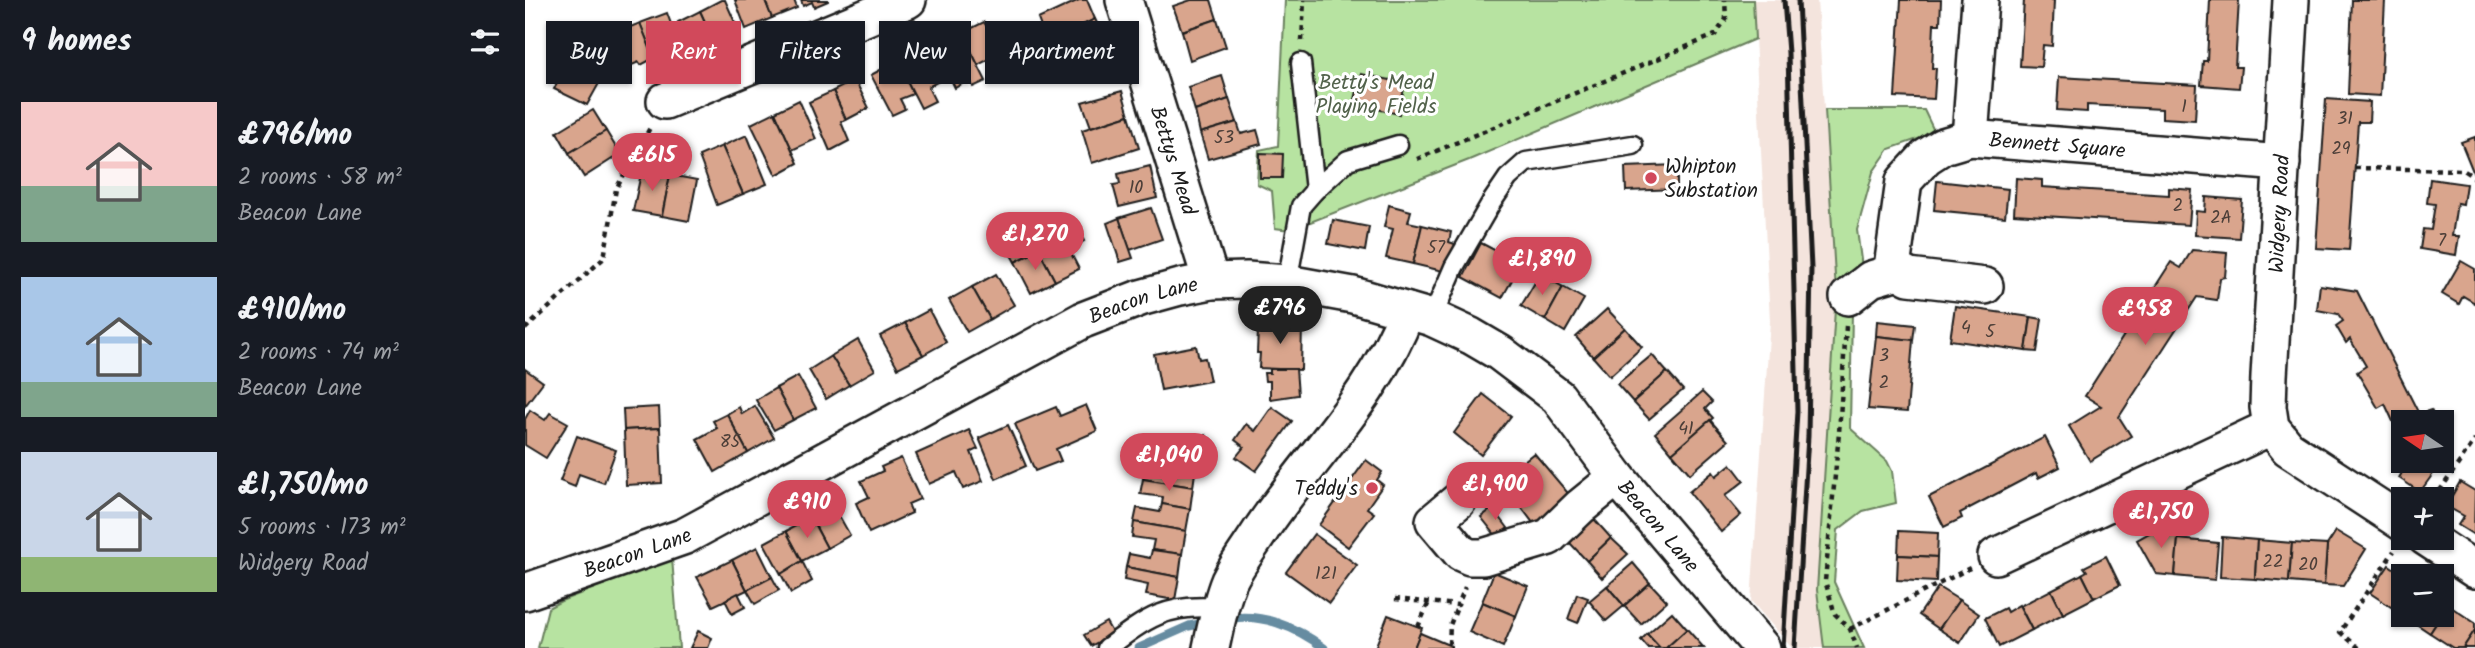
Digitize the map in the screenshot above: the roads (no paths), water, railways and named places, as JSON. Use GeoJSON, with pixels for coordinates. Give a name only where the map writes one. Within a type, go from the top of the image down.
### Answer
{"type":"FeatureCollection","features":[{"type":"Feature","properties":{"kind":"street"},"geometry":{"type":"LineString","coordinates":[[665,101],[908,0]]}},
{"type":"Feature","properties":{"kind":"street","name":"Bettys Mead"},"geometry":{"type":"LineString","coordinates":[[1124,0],[1211,281]]}},
{"type":"Feature","properties":{"kind":"street","name":"Bennett Square"},"geometry":{"type":"LineString","coordinates":[[1980,0],[1970,138],[2282,163]]}},
{"type":"Feature","properties":{"kind":"street","name":"Widgery Road"},"geometry":{"type":"LineString","coordinates":[[2271,427],[2268,407],[2291,0]]}},
{"type":"Feature","properties":{"kind":"street"},"geometry":{"type":"LineString","coordinates":[[1848,297],[1871,279],[1888,274],[1892,268],[1904,181],[1935,151],[1970,138]]}},
{"type":"Feature","properties":{"kind":"street"},"geometry":{"type":"LineString","coordinates":[[1892,268],[1909,277],[1985,286]]}},
{"type":"Feature","properties":{"kind":"street","name":"Beacon Lane"},"geometry":{"type":"LineString","coordinates":[[525,592],[685,536],[1083,320],[1140,298],[1180,287],[1211,281],[1247,280],[1287,283],[1353,295],[1420,315],[1500,353],[1557,397],[1617,477],[1762,648]]}},
{"type":"Feature","properties":{"kind":"street"},"geometry":{"type":"LineString","coordinates":[[1216,626],[1230,579],[1274,511],[1373,382],[1396,342],[1420,315]]}},
{"type":"Feature","properties":{"kind":"street"},"geometry":{"type":"LineString","coordinates":[[1996,556],[2271,427],[2288,448],[2391,524]]}},
{"type":"Feature","properties":{"kind":"street"},"geometry":{"type":"LineString","coordinates":[[1458,501],[1434,521],[1461,553],[1477,556],[1549,537],[1617,477]]}},
{"type":"Feature","properties":{"kind":"street"},"geometry":{"type":"LineString","coordinates":[[2436,550],[2475,570]]}},
{"type":"Feature","properties":{"kind":"lane"},"geometry":{"type":"LineString","coordinates":[[1301,63],[1315,190]]}},
{"type":"Feature","properties":{"kind":"lane"},"geometry":{"type":"LineString","coordinates":[[1287,283],[1298,213],[1315,190],[1348,160],[1398,145]]}},
{"type":"Feature","properties":{"kind":"lane"},"geometry":{"type":"LineString","coordinates":[[1420,315],[1454,267],[1508,178],[1526,162],[1633,145]]}},
{"type":"Feature","properties":{"kind":"lane"},"geometry":{"type":"LineString","coordinates":[[1107,648],[1142,621],[1170,610],[1192,606],[1216,626]]}},
{"type":"Feature","properties":{"kind":"waterway"},"geometry":{"type":"LineString","coordinates":[[1226,619],[1239,617],[1278,623],[1324,648]]}},
{"type":"Feature","properties":{"kind":"waterway"},"geometry":{"type":"LineString","coordinates":[[1139,648],[1189,626],[1209,622]]}},
{"type":"Feature","properties":{"kind":"railway"},"geometry":{"type":"LineString","coordinates":[[1783,648],[1797,411],[1788,53],[1784,0]]}},
{"type":"Feature","properties":{"kind":"railway"},"geometry":{"type":"LineString","coordinates":[[1795,648],[1808,436],[1811,268],[1798,0]]}},
{"type":"Feature","properties":{"kind":"place","name":"Whipton Substation"},"geometry":{"type":"Point","coordinates":[1651,178]}},
{"type":"Feature","properties":{"kind":"place","name":"Teddy's"},"geometry":{"type":"Point","coordinates":[1372,488]}},
{"type":"Feature","properties":{"kind":"park label","name":"Betty's Mead Playing Fields"},"geometry":{"type":"Point","coordinates":[1376,94]}}]}
